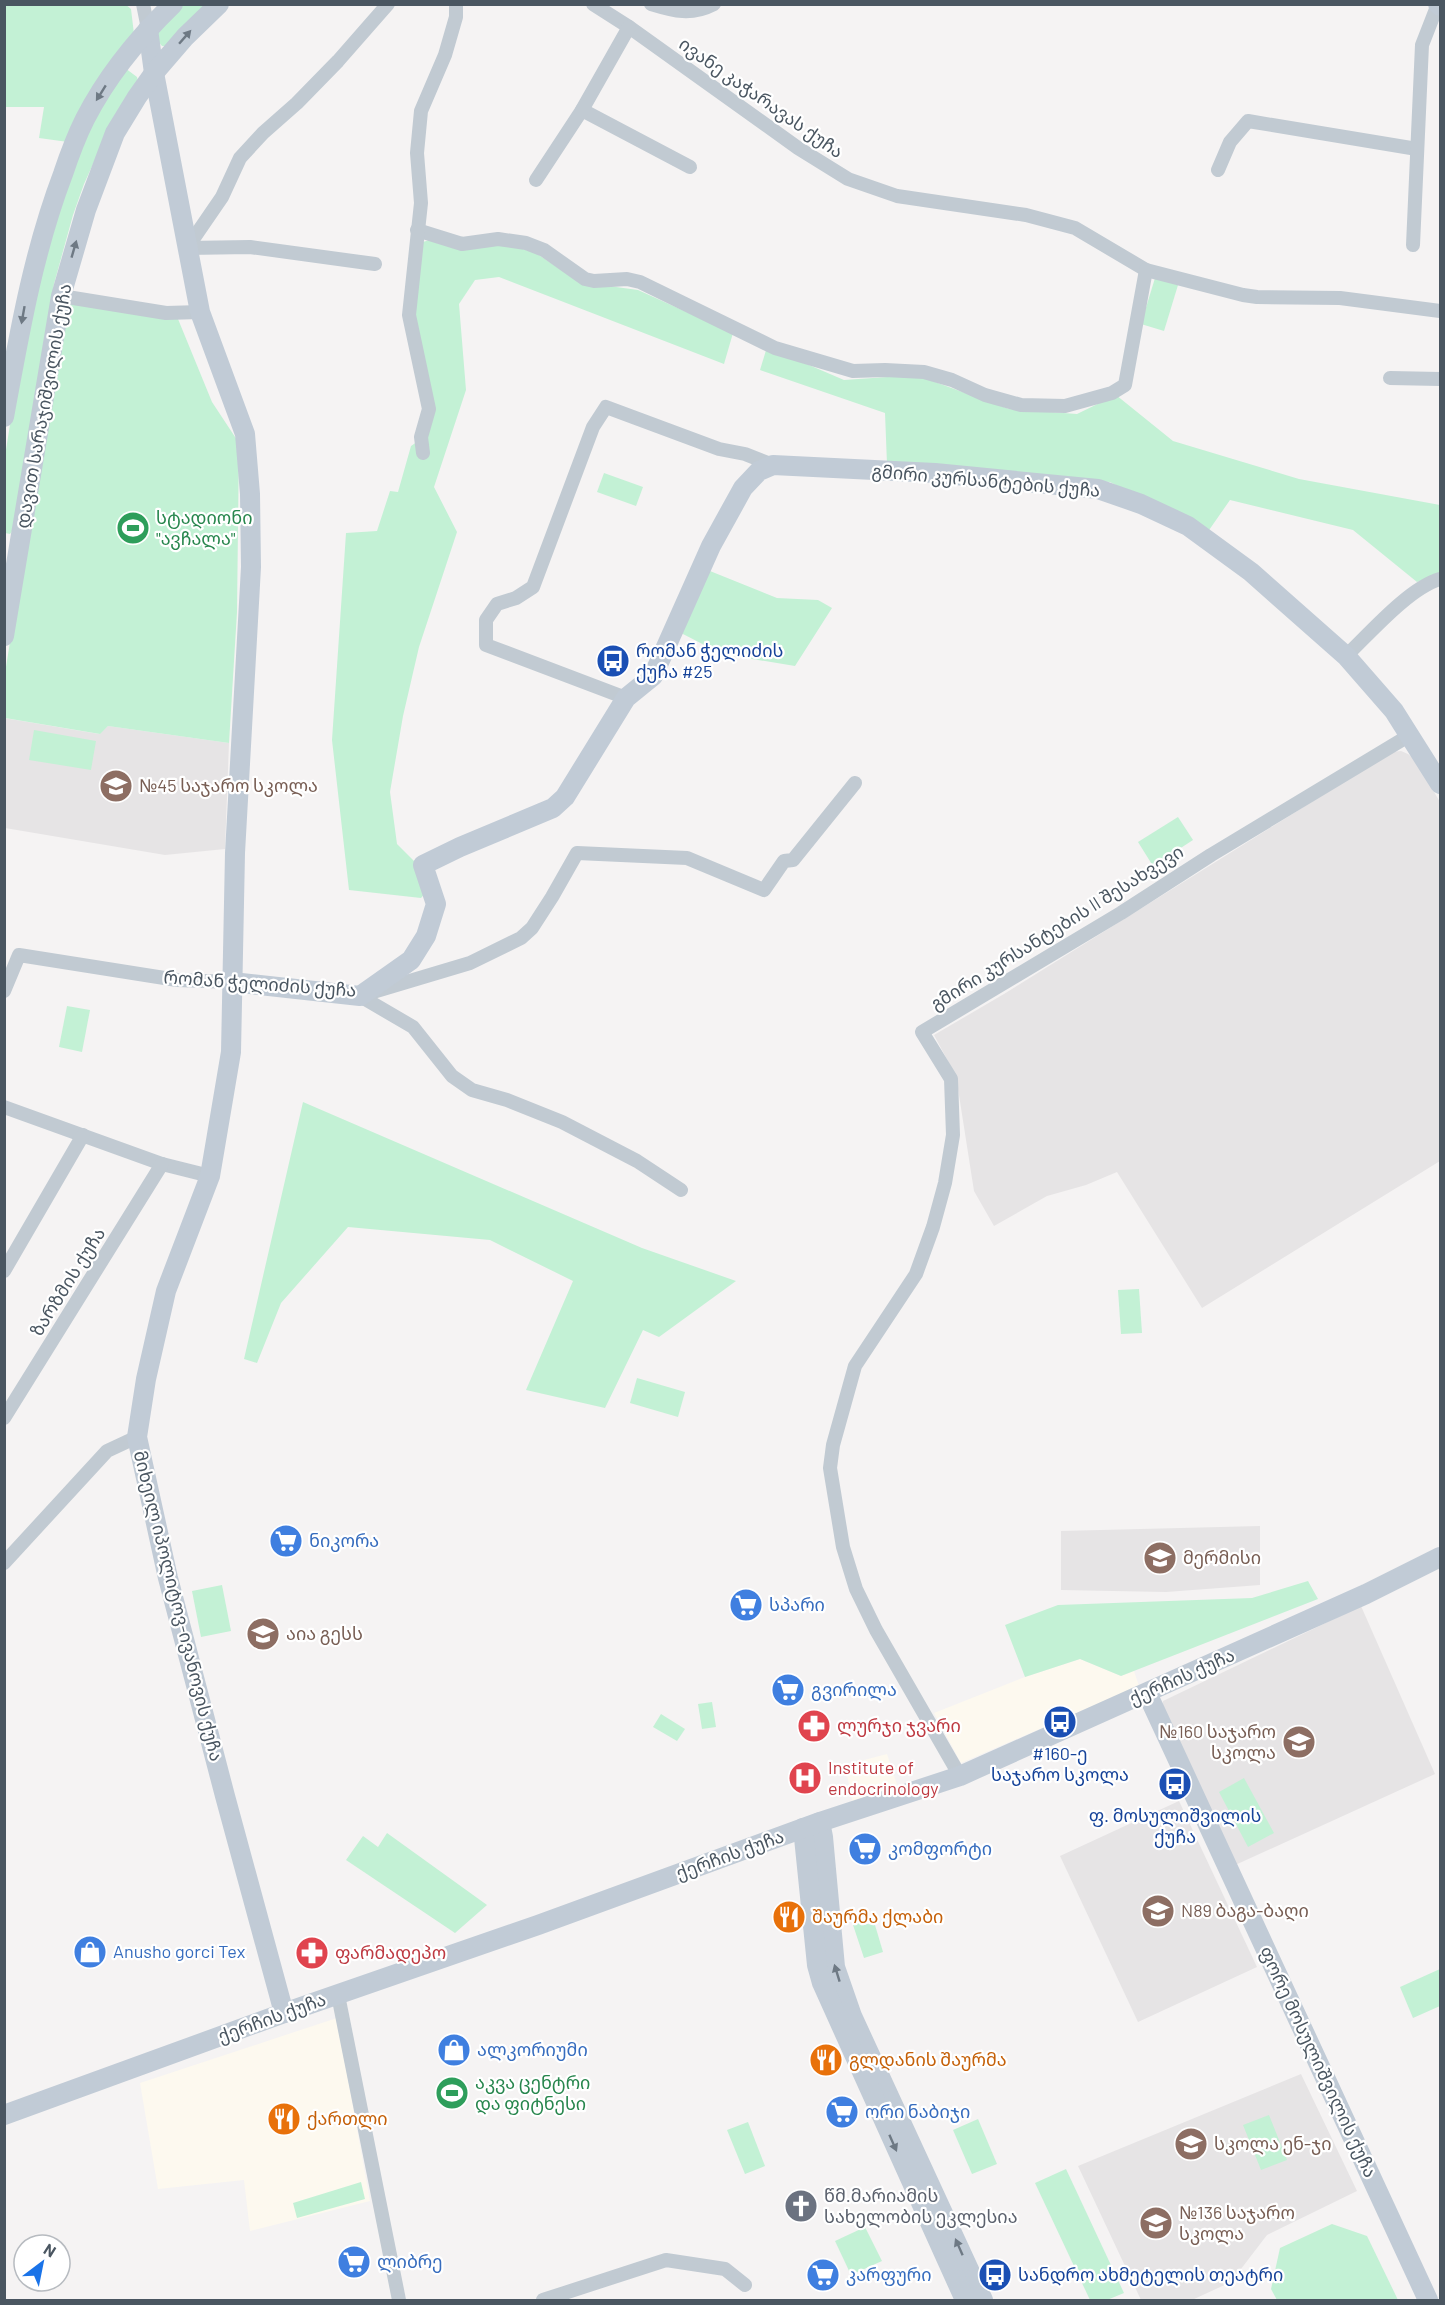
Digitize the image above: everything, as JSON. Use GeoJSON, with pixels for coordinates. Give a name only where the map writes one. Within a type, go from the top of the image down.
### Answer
{"type":"FeatureCollection","features":[{"type":"Feature","properties":{"kind":"street","name":"დავით სარაჯიშვილის ქუჩა"},"geometry":{"type":"LineString","coordinates":[[4,417],[24,306],[50,208],[84,120],[122,61],[148,29],[173,4]]}},
{"type":"Feature","properties":{"kind":"street","name":"დავით სარაჯიშვილის ქუჩა"},"geometry":{"type":"LineString","coordinates":[[4,636],[19,559],[61,296],[86,210],[115,133],[194,27],[219,4]]}},
{"type":"Feature","properties":{"kind":"street"},"geometry":{"type":"LineString","coordinates":[[187,248],[222,197],[240,158],[338,61],[388,4]]}},
{"type":"Feature","properties":{"kind":"street"},"geometry":{"type":"LineString","coordinates":[[423,453],[421,437],[429,409],[409,315],[421,203],[417,153],[421,111],[446,55],[456,18],[456,4]]}},
{"type":"Feature","properties":{"kind":"street","name":"ივანე კაჭარავას ქუჩა"},"geometry":{"type":"LineString","coordinates":[[593,4],[629,27],[798,148],[848,179],[897,196],[1026,215],[1075,228],[1146,270],[1257,297],[1340,298],[1440,311]]}},
{"type":"Feature","properties":{"kind":"street"},"geometry":{"type":"LineString","coordinates":[[651,4],[676,12],[701,11],[714,4]]}},
{"type":"Feature","properties":{"kind":"street"},"geometry":{"type":"LineString","coordinates":[[142,5],[148,29]]}},
{"type":"Feature","properties":{"kind":"street"},"geometry":{"type":"LineString","coordinates":[[1413,245],[1422,45],[1439,5]]}},
{"type":"Feature","properties":{"kind":"street"},"geometry":{"type":"LineString","coordinates":[[536,180],[582,110],[629,27]]}},
{"type":"Feature","properties":{"kind":"street","name":"მიხეილ იპოლიტოვ-ივანოვის ქუჩა"},"geometry":{"type":"LineString","coordinates":[[148,29],[153,80],[200,312],[245,434],[250,494],[251,567],[235,853],[231,1052],[210,1176],[166,1291],[146,1379],[137,1437],[168,1578],[284,2013]]}},
{"type":"Feature","properties":{"kind":"street"},"geometry":{"type":"LineString","coordinates":[[122,61],[153,80]]}},
{"type":"Feature","properties":{"kind":"street"},"geometry":{"type":"LineString","coordinates":[[582,110],[690,167]]}},
{"type":"Feature","properties":{"kind":"street"},"geometry":{"type":"LineString","coordinates":[[1218,170],[1230,142],[1248,121],[1417,149]]}},
{"type":"Feature","properties":{"kind":"street"},"geometry":{"type":"LineString","coordinates":[[417,230],[462,244],[498,239],[526,243],[544,250],[585,279],[594,281],[627,279],[640,282],[775,348],[853,371],[885,369],[924,372],[952,380],[985,395],[1021,405],[1065,406],[1112,393],[1125,385],[1146,270]]}},
{"type":"Feature","properties":{"kind":"street"},"geometry":{"type":"LineString","coordinates":[[187,248],[250,246],[375,264]]}},
{"type":"Feature","properties":{"kind":"street"},"geometry":{"type":"LineString","coordinates":[[61,296],[166,313],[200,312]]}},
{"type":"Feature","properties":{"kind":"street"},"geometry":{"type":"LineString","coordinates":[[1390,378],[1440,379]]}},
{"type":"Feature","properties":{"kind":"street"},"geometry":{"type":"LineString","coordinates":[[626,698],[486,645],[486,620],[497,604],[516,598],[533,587],[593,427],[606,407],[719,449],[745,454],[773,465]]}},
{"type":"Feature","properties":{"kind":"street","name":"რომან ჭელიძის ქუჩა"},"geometry":{"type":"LineString","coordinates":[[4,991],[19,955],[177,980],[232,982],[360,996],[411,960],[426,936],[436,904],[423,865],[553,808],[565,797],[626,698],[653,676],[711,546],[743,488],[759,471],[773,465]]}},
{"type":"Feature","properties":{"kind":"street","name":"გმირი კურსანტების ქუჩა"},"geometry":{"type":"LineString","coordinates":[[773,465],[935,473],[1098,489],[1141,504],[1188,526],[1251,572],[1346,656],[1394,711],[1440,784]]}},
{"type":"Feature","properties":{"kind":"street"},"geometry":{"type":"LineString","coordinates":[[4,536],[16,533],[23,525]]}},
{"type":"Feature","properties":{"kind":"street"},"geometry":{"type":"LineString","coordinates":[[4,544],[14,549],[19,559]]}},
{"type":"Feature","properties":{"kind":"street"},"geometry":{"type":"LineString","coordinates":[[1346,656],[1389,613],[1430,582],[1440,579]]}},
{"type":"Feature","properties":{"kind":"street","name":"გმირი კურსანტების II შესახვევი"},"geometry":{"type":"LineString","coordinates":[[960,1776],[876,1630],[856,1589],[843,1547],[830,1468],[832,1445],[855,1366],[916,1274],[933,1227],[945,1183],[953,1135],[951,1079],[922,1032],[1410,735]]}},
{"type":"Feature","properties":{"kind":"street"},"geometry":{"type":"LineString","coordinates":[[360,996],[470,963],[521,938],[532,928],[577,853],[687,858],[764,890],[784,861],[793,860],[855,783]]}},
{"type":"Feature","properties":{"kind":"street"},"geometry":{"type":"LineString","coordinates":[[360,996],[413,1027],[452,1076],[472,1090],[507,1100],[562,1122],[638,1161],[681,1190]]}},
{"type":"Feature","properties":{"kind":"street"},"geometry":{"type":"LineString","coordinates":[[4,1107],[162,1164],[210,1176]]}},
{"type":"Feature","properties":{"kind":"street"},"geometry":{"type":"LineString","coordinates":[[4,1271],[83,1135]]}},
{"type":"Feature","properties":{"kind":"street","name":"ზარზმის ქუჩა"},"geometry":{"type":"LineString","coordinates":[[4,1418],[162,1164]]}},
{"type":"Feature","properties":{"kind":"street"},"geometry":{"type":"LineString","coordinates":[[4,1563],[107,1451],[137,1437]]}},
{"type":"Feature","properties":{"kind":"street","name":"ქერჩის ქუჩა"},"geometry":{"type":"LineString","coordinates":[[4,2115],[811,1825],[960,1776],[1366,1594],[1440,1557]]}},
{"type":"Feature","properties":{"kind":"street","name":"ფორე მოსულიშვილის ქუჩა"},"geometry":{"type":"LineString","coordinates":[[1147,1693],[1428,2301]]}},
{"type":"Feature","properties":{"kind":"street"},"geometry":{"type":"LineString","coordinates":[[811,1825],[819,1890],[845,2019],[883,2103],[964,2301]]}},
{"type":"Feature","properties":{"kind":"street"},"geometry":{"type":"LineString","coordinates":[[338,1995],[399,2301]]}},
{"type":"Feature","properties":{"kind":"street"},"geometry":{"type":"LineString","coordinates":[[883,2103],[983,2301]]}},
{"type":"Feature","properties":{"kind":"street"},"geometry":{"type":"LineString","coordinates":[[543,2301],[666,2260],[725,2269],[745,2285]]}},
{"type":"Feature","properties":{"kind":"shaded area","name":"№45 საჯარო სკოლა"},"geometry":{"type":"Polygon","coordinates":[[[4,718],[99,734],[108,726],[229,743],[225,849],[165,855],[5,828],[4,718]]]}},
{"type":"Feature","properties":{"kind":"shaded area"},"geometry":{"type":"Polygon","coordinates":[[[1401,751],[1415,760],[1440,802],[1440,1161],[1202,1308],[1117,1172],[1086,1185],[1047,1196],[994,1226],[974,1191],[956,1076],[934,1035],[1004,994],[1392,752],[1401,751]]]}},
{"type":"Feature","properties":{"kind":"shaded area","name":"მერმისი"},"geometry":{"type":"Polygon","coordinates":[[[1260,1526],[1260,1585],[1166,1592],[1061,1590],[1061,1531],[1260,1526]]]}},
{"type":"Feature","properties":{"kind":"shaded area","name":"№160 საჯარო სკოლა"},"geometry":{"type":"Polygon","coordinates":[[[1361,1606],[1435,1774],[1233,1866],[1162,1711],[1163,1701],[1361,1606]]]}},
{"type":"Feature","properties":{"kind":"shaded area"},"geometry":{"type":"Polygon","coordinates":[[[1080,1659],[1121,1676],[1134,1671],[1139,1686],[961,1763],[934,1713],[1025,1677],[1080,1659]]]}},
{"type":"Feature","properties":{"kind":"shaded area"},"geometry":{"type":"Polygon","coordinates":[[[887,1754],[898,1788],[853,1804],[845,1765],[887,1754]]]}},
{"type":"Feature","properties":{"kind":"shaded area","name":"N89 ბაგა-ბაღი"},"geometry":{"type":"Polygon","coordinates":[[[1179,1801],[1257,1967],[1138,2022],[1060,1856],[1179,1801]]]}},
{"type":"Feature","properties":{"kind":"shaded area"},"geometry":{"type":"Polygon","coordinates":[[[337,2018],[370,2201],[250,2231],[244,2180],[158,2189],[140,2083],[337,2018]]]}},
{"type":"Feature","properties":{"kind":"shaded area"},"geometry":{"type":"Polygon","coordinates":[[[1301,2074],[1357,2191],[1267,2235],[1231,2282],[1192,2300],[1141,2300],[1078,2166],[1301,2074]]]}},
{"type":"Feature","properties":{"kind":"green space"},"geometry":{"type":"Polygon","coordinates":[[[125,4],[131,9],[134,34],[68,142],[39,138],[44,107],[5,107],[4,5],[125,4]]]}},
{"type":"Feature","properties":{"kind":"green space"},"geometry":{"type":"Polygon","coordinates":[[[181,5],[207,5],[166,46],[162,46],[153,35],[181,5]]]}},
{"type":"Feature","properties":{"kind":"green space"},"geometry":{"type":"Polygon","coordinates":[[[125,68],[137,77],[138,81],[112,122],[84,184],[73,215],[54,284],[13,530],[10,534],[5,533],[5,456],[20,362],[47,235],[97,108],[125,68]]]}},
{"type":"Feature","properties":{"kind":"green space"},"geometry":{"type":"Polygon","coordinates":[[[430,240],[499,242],[536,253],[567,274],[587,283],[638,290],[733,333],[724,364],[499,277],[475,280],[459,304],[466,390],[434,487],[457,532],[419,647],[403,716],[390,792],[397,844],[422,869],[427,891],[421,898],[349,890],[332,740],[346,533],[377,531],[390,491],[398,492],[411,446],[424,437],[434,407],[414,325],[419,243],[430,240]]]}},
{"type":"Feature","properties":{"kind":"green space"},"geometry":{"type":"Polygon","coordinates":[[[1155,278],[1178,285],[1164,331],[1141,324],[1155,278]]]}},
{"type":"Feature","properties":{"kind":"green space","name":"სტადიონი \"ავჩალა\""},"geometry":{"type":"Polygon","coordinates":[[[65,301],[178,319],[212,402],[239,443],[237,612],[229,743],[108,726],[100,734],[5,718],[5,673],[65,301]]]}},
{"type":"Feature","properties":{"kind":"green space"},"geometry":{"type":"Polygon","coordinates":[[[767,347],[844,380],[916,375],[1009,409],[1077,414],[1116,395],[1173,441],[1299,479],[1440,505],[1440,574],[1417,582],[1353,530],[1230,500],[1207,533],[1110,482],[887,464],[885,413],[760,370],[767,347]]]}},
{"type":"Feature","properties":{"kind":"green space"},"geometry":{"type":"Polygon","coordinates":[[[604,473],[643,487],[636,506],[597,492],[604,473]]]}},
{"type":"Feature","properties":{"kind":"green space"},"geometry":{"type":"Polygon","coordinates":[[[705,569],[777,598],[818,600],[832,608],[795,666],[722,654],[679,632],[705,569]]]}},
{"type":"Feature","properties":{"kind":"green space"},"geometry":{"type":"Polygon","coordinates":[[[34,730],[96,741],[91,770],[29,760],[34,730]]]}},
{"type":"Feature","properties":{"kind":"green space"},"geometry":{"type":"Polygon","coordinates":[[[1178,817],[1193,840],[1153,866],[1138,842],[1178,817]]]}},
{"type":"Feature","properties":{"kind":"green space"},"geometry":{"type":"Polygon","coordinates":[[[67,1006],[90,1010],[82,1052],[59,1047],[67,1006]]]}},
{"type":"Feature","properties":{"kind":"green space"},"geometry":{"type":"Polygon","coordinates":[[[303,1102],[642,1248],[736,1281],[659,1337],[643,1330],[605,1408],[526,1390],[573,1281],[490,1240],[348,1227],[281,1303],[257,1363],[244,1359],[303,1102]]]}},
{"type":"Feature","properties":{"kind":"green space"},"geometry":{"type":"Polygon","coordinates":[[[1139,1289],[1142,1333],[1121,1334],[1118,1290],[1139,1289]]]}},
{"type":"Feature","properties":{"kind":"green space"},"geometry":{"type":"Polygon","coordinates":[[[637,1378],[685,1392],[678,1417],[630,1403],[637,1378]]]}},
{"type":"Feature","properties":{"kind":"green space"},"geometry":{"type":"Polygon","coordinates":[[[1308,1581],[1318,1599],[1121,1676],[1080,1659],[1025,1677],[1005,1625],[1058,1605],[1252,1598],[1308,1581]]]}},
{"type":"Feature","properties":{"kind":"green space"},"geometry":{"type":"Polygon","coordinates":[[[222,1585],[231,1631],[201,1637],[192,1591],[222,1585]]]}},
{"type":"Feature","properties":{"kind":"green space"},"geometry":{"type":"Polygon","coordinates":[[[712,1702],[716,1727],[702,1729],[698,1704],[712,1702]]]}},
{"type":"Feature","properties":{"kind":"green space"},"geometry":{"type":"Polygon","coordinates":[[[661,1714],[685,1729],[677,1741],[653,1727],[661,1714]]]}},
{"type":"Feature","properties":{"kind":"green space"},"geometry":{"type":"Polygon","coordinates":[[[1244,1778],[1274,1833],[1248,1847],[1219,1792],[1244,1778]]]}},
{"type":"Feature","properties":{"kind":"green space"},"geometry":{"type":"Polygon","coordinates":[[[387,1833],[487,1905],[455,1933],[346,1860],[363,1836],[378,1847],[387,1833]]]}},
{"type":"Feature","properties":{"kind":"green space"},"geometry":{"type":"Polygon","coordinates":[[[852,1922],[875,1925],[883,1952],[864,1958],[852,1922]]]}},
{"type":"Feature","properties":{"kind":"green space"},"geometry":{"type":"Polygon","coordinates":[[[1440,1969],[1440,2006],[1413,2018],[1400,1987],[1440,1969]]]}},
{"type":"Feature","properties":{"kind":"green space"},"geometry":{"type":"Polygon","coordinates":[[[1269,2115],[1287,2160],[1261,2170],[1243,2125],[1269,2115]]]}},
{"type":"Feature","properties":{"kind":"green space"},"geometry":{"type":"Polygon","coordinates":[[[978,2119],[997,2164],[972,2174],[953,2130],[978,2119]]]}},
{"type":"Feature","properties":{"kind":"green space"},"geometry":{"type":"Polygon","coordinates":[[[748,2122],[765,2166],[745,2174],[727,2130],[748,2122]]]}},
{"type":"Feature","properties":{"kind":"green space"},"geometry":{"type":"Polygon","coordinates":[[[1066,2169],[1124,2293],[1107,2300],[1090,2300],[1035,2183],[1066,2169]]]}},
{"type":"Feature","properties":{"kind":"green space"},"geometry":{"type":"Polygon","coordinates":[[[361,2182],[365,2199],[297,2218],[293,2203],[361,2182]]]}},
{"type":"Feature","properties":{"kind":"green space"},"geometry":{"type":"Polygon","coordinates":[[[1332,2224],[1367,2236],[1398,2300],[1277,2300],[1271,2289],[1280,2248],[1332,2224]]]}},
{"type":"Feature","properties":{"kind":"green space"},"geometry":{"type":"Polygon","coordinates":[[[865,2227],[882,2261],[851,2275],[835,2241],[865,2227]]]}},
{"type":"Feature","properties":{"kind":"place","name":"სტადიონი \"ავჩალა\""},"geometry":{"type":"Point","coordinates":[133,528]}},
{"type":"Feature","properties":{"kind":"place","name":"რომან ჭელიძის ქუჩა #25"},"geometry":{"type":"Point","coordinates":[613,661]}},
{"type":"Feature","properties":{"kind":"place","name":"№45 საჯარო სკოლა"},"geometry":{"type":"Point","coordinates":[116,786]}},
{"type":"Feature","properties":{"kind":"place","name":"ნიკორა"},"geometry":{"type":"Point","coordinates":[286,1541]}},
{"type":"Feature","properties":{"kind":"place","name":"მერმისი"},"geometry":{"type":"Point","coordinates":[1160,1558]}},
{"type":"Feature","properties":{"kind":"place","name":"სპარი"},"geometry":{"type":"Point","coordinates":[746,1605]}},
{"type":"Feature","properties":{"kind":"place","name":"აია გესს"},"geometry":{"type":"Point","coordinates":[263,1634]}},
{"type":"Feature","properties":{"kind":"place","name":"გვირილა"},"geometry":{"type":"Point","coordinates":[788,1690]}},
{"type":"Feature","properties":{"kind":"place","name":"#160-ე საჯარო სკოლა"},"geometry":{"type":"Point","coordinates":[1060,1722]}},
{"type":"Feature","properties":{"kind":"place","name":"ლურჯი ჯვარი"},"geometry":{"type":"Point","coordinates":[814,1726]}},
{"type":"Feature","properties":{"kind":"place","name":"№160 საჯარო სკოლა"},"geometry":{"type":"Point","coordinates":[1299,1742]}},
{"type":"Feature","properties":{"kind":"place","name":"Institute of endocrinology"},"geometry":{"type":"Point","coordinates":[805,1778]}},
{"type":"Feature","properties":{"kind":"place","name":"ფ. მოსულიშვილის ქუჩა"},"geometry":{"type":"Point","coordinates":[1175,1784]}},
{"type":"Feature","properties":{"kind":"place","name":"კომფორტი"},"geometry":{"type":"Point","coordinates":[865,1849]}},
{"type":"Feature","properties":{"kind":"place","name":"N89 ბაგა-ბაღი"},"geometry":{"type":"Point","coordinates":[1158,1911]}},
{"type":"Feature","properties":{"kind":"place","name":"შაურმა ქლაბი"},"geometry":{"type":"Point","coordinates":[789,1917]}},
{"type":"Feature","properties":{"kind":"place","name":"Anusho gorci Tex"},"geometry":{"type":"Point","coordinates":[90,1952]}},
{"type":"Feature","properties":{"kind":"place","name":"ფარმადეპო"},"geometry":{"type":"Point","coordinates":[312,1953]}},
{"type":"Feature","properties":{"kind":"place","name":"ალკორიუმი"},"geometry":{"type":"Point","coordinates":[454,2050]}},
{"type":"Feature","properties":{"kind":"place","name":"გლდანის შაურმა"},"geometry":{"type":"Point","coordinates":[826,2060]}},
{"type":"Feature","properties":{"kind":"place","name":"აკვა ცენტრი და ფიტნესი"},"geometry":{"type":"Point","coordinates":[452,2093]}},
{"type":"Feature","properties":{"kind":"place","name":"ორი ნაბიჯი"},"geometry":{"type":"Point","coordinates":[842,2112]}},
{"type":"Feature","properties":{"kind":"place","name":"ქართლი"},"geometry":{"type":"Point","coordinates":[284,2119]}},
{"type":"Feature","properties":{"kind":"place","name":"სკოლა ენ-ჯი"},"geometry":{"type":"Point","coordinates":[1191,2144]}},
{"type":"Feature","properties":{"kind":"place","name":"წმ.მარიამის სახელობის ეკლესია"},"geometry":{"type":"Point","coordinates":[801,2206]}},
{"type":"Feature","properties":{"kind":"place","name":"№136 საჯარო სკოლა"},"geometry":{"type":"Point","coordinates":[1156,2223]}},
{"type":"Feature","properties":{"kind":"place","name":"ლიბრე"},"geometry":{"type":"Point","coordinates":[354,2262]}},
{"type":"Feature","properties":{"kind":"place","name":"კარფური"},"geometry":{"type":"Point","coordinates":[823,2275]}},
{"type":"Feature","properties":{"kind":"place","name":"სანდრო ახმეტელის თეატრი"},"geometry":{"type":"Point","coordinates":[995,2275]}}]}
